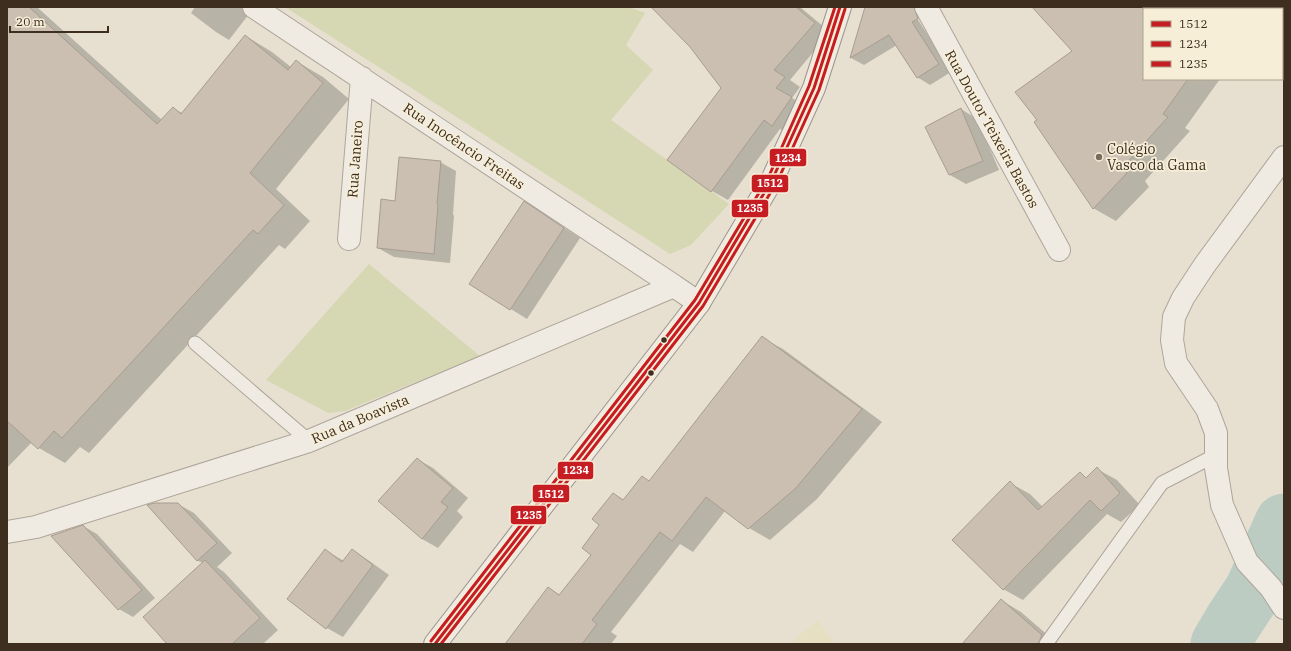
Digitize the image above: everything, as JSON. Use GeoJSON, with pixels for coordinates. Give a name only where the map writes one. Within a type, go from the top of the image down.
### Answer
{"type":"FeatureCollection","features":[{"type":"Feature","properties":{"kind":"street","name":"Rua Inocêncio Freitas"},"geometry":{"type":"LineString","coordinates":[[254,7],[674,286]]}},
{"type":"Feature","properties":{"kind":"street"},"geometry":{"type":"LineString","coordinates":[[435,644],[699,303],[773,178],[814,88],[840,7]]}},
{"type":"Feature","properties":{"kind":"street","name":"Rua Doutor Teixeira Bastos"},"geometry":{"type":"LineString","coordinates":[[926,7],[1059,250]]}},
{"type":"Feature","properties":{"kind":"street","name":"Rua Janeiro"},"geometry":{"type":"LineString","coordinates":[[349,239],[362,78]]}},
{"type":"Feature","properties":{"kind":"street"},"geometry":{"type":"LineString","coordinates":[[1284,157],[1204,266],[1183,298],[1174,317],[1172,340],[1176,363],[1208,409],[1216,433],[1216,468],[1222,505],[1247,562],[1272,588],[1284,608]]}},
{"type":"Feature","properties":{"kind":"street"},"geometry":{"type":"LineString","coordinates":[[674,286],[699,303]]}},
{"type":"Feature","properties":{"kind":"street","name":"Rua da Boavista"},"geometry":{"type":"LineString","coordinates":[[7,532],[36,527],[309,441],[674,286]]}},
{"type":"Feature","properties":{"kind":"lane"},"geometry":{"type":"LineString","coordinates":[[195,343],[309,441]]}},
{"type":"Feature","properties":{"kind":"lane"},"geometry":{"type":"LineString","coordinates":[[1046,644],[1162,483],[1216,455]]}},
{"type":"Feature","properties":{"kind":"shaded area"},"geometry":{"type":"Polygon","coordinates":[[[818,620],[834,644],[789,644],[818,620]]]}},
{"type":"Feature","properties":{"kind":"green space"},"geometry":{"type":"Polygon","coordinates":[[[285,7],[629,7],[645,13],[626,45],[653,70],[611,120],[729,204],[691,245],[670,254],[285,7]]]}},
{"type":"Feature","properties":{"kind":"green space"},"geometry":{"type":"Polygon","coordinates":[[[369,264],[480,356],[345,411],[328,413],[266,380],[369,264]]]}},
{"type":"Feature","properties":{"kind":"building"},"geometry":{"type":"Polygon","coordinates":[[[7,7],[29,7],[157,124],[173,107],[181,114],[245,35],[288,70],[296,60],[323,83],[250,173],[284,205],[258,234],[253,230],[62,438],[54,431],[38,449],[7,421],[7,7]]]}},
{"type":"Feature","properties":{"kind":"building"},"geometry":{"type":"Polygon","coordinates":[[[651,7],[796,7],[815,23],[774,70],[785,77],[776,88],[792,97],[772,126],[764,120],[711,192],[667,160],[721,88],[690,47],[651,7]]]}},
{"type":"Feature","properties":{"kind":"building"},"geometry":{"type":"Polygon","coordinates":[[[865,7],[914,7],[918,19],[912,22],[939,64],[917,78],[889,35],[850,58],[865,7]]]}},
{"type":"Feature","properties":{"kind":"building","name":"Colégio Vasco da Gama"},"geometry":{"type":"Polygon","coordinates":[[[1032,7],[1144,7],[1143,80],[1187,80],[1163,114],[1168,117],[1123,167],[1127,173],[1093,209],[1034,122],[1037,120],[1015,92],[1072,51],[1032,7]]]}},
{"type":"Feature","properties":{"kind":"building"},"geometry":{"type":"Polygon","coordinates":[[[961,108],[983,161],[949,175],[925,127],[961,108]]]}},
{"type":"Feature","properties":{"kind":"building"},"geometry":{"type":"Polygon","coordinates":[[[399,157],[441,161],[434,254],[377,248],[381,199],[395,201],[399,157]]]}},
{"type":"Feature","properties":{"kind":"building"},"geometry":{"type":"Polygon","coordinates":[[[524,201],[564,228],[510,310],[469,284],[524,201]]]}},
{"type":"Feature","properties":{"kind":"building"},"geometry":{"type":"Polygon","coordinates":[[[762,336],[862,409],[796,488],[748,529],[706,497],[672,541],[660,532],[592,620],[597,624],[582,644],[505,644],[548,587],[559,595],[591,555],[582,548],[599,525],[592,519],[613,493],[623,500],[642,476],[649,481],[762,336]]]}},
{"type":"Feature","properties":{"kind":"building"},"geometry":{"type":"Polygon","coordinates":[[[417,458],[453,488],[441,502],[448,507],[422,539],[378,501],[417,458]]]}},
{"type":"Feature","properties":{"kind":"building"},"geometry":{"type":"Polygon","coordinates":[[[1097,467],[1120,493],[1101,511],[1090,500],[1003,590],[952,540],[1010,481],[1038,510],[1080,472],[1086,478],[1097,467]]]}},
{"type":"Feature","properties":{"kind":"building"},"geometry":{"type":"Polygon","coordinates":[[[154,503],[178,503],[217,543],[197,561],[147,505],[154,503]]]}},
{"type":"Feature","properties":{"kind":"building"},"geometry":{"type":"Polygon","coordinates":[[[83,525],[142,590],[118,610],[51,536],[83,525]]]}},
{"type":"Feature","properties":{"kind":"building"},"geometry":{"type":"Polygon","coordinates":[[[325,549],[342,562],[352,549],[373,565],[326,629],[287,599],[325,549]]]}},
{"type":"Feature","properties":{"kind":"building"},"geometry":{"type":"Polygon","coordinates":[[[205,560],[260,618],[232,644],[167,644],[143,617],[205,560]]]}},
{"type":"Feature","properties":{"kind":"building"},"geometry":{"type":"Polygon","coordinates":[[[1001,599],[1042,635],[1038,644],[962,644],[1001,599]]]}},
{"type":"Feature","properties":{"kind":"waterway"},"geometry":{"type":"LineString","coordinates":[[1220,644],[1254,590],[1284,523]]}},
{"type":"Feature","properties":{"kind":"transit line","name":"1235"},"geometry":{"type":"LineString","coordinates":[[431,641],[695,300],[769,176],[809,86],[835,7]]}},
{"type":"Feature","properties":{"kind":"transit line","name":"1512"},"geometry":{"type":"LineString","coordinates":[[435,644],[699,303],[773,178],[814,88],[840,7]]}},
{"type":"Feature","properties":{"kind":"transit line","name":"1234"},"geometry":{"type":"LineString","coordinates":[[441,644],[703,306],[778,180],[819,90],[845,9]]}},
{"type":"Feature","properties":{"kind":"place","name":"Colégio Vasco da Gama"},"geometry":{"type":"Point","coordinates":[1099,157]}}]}
